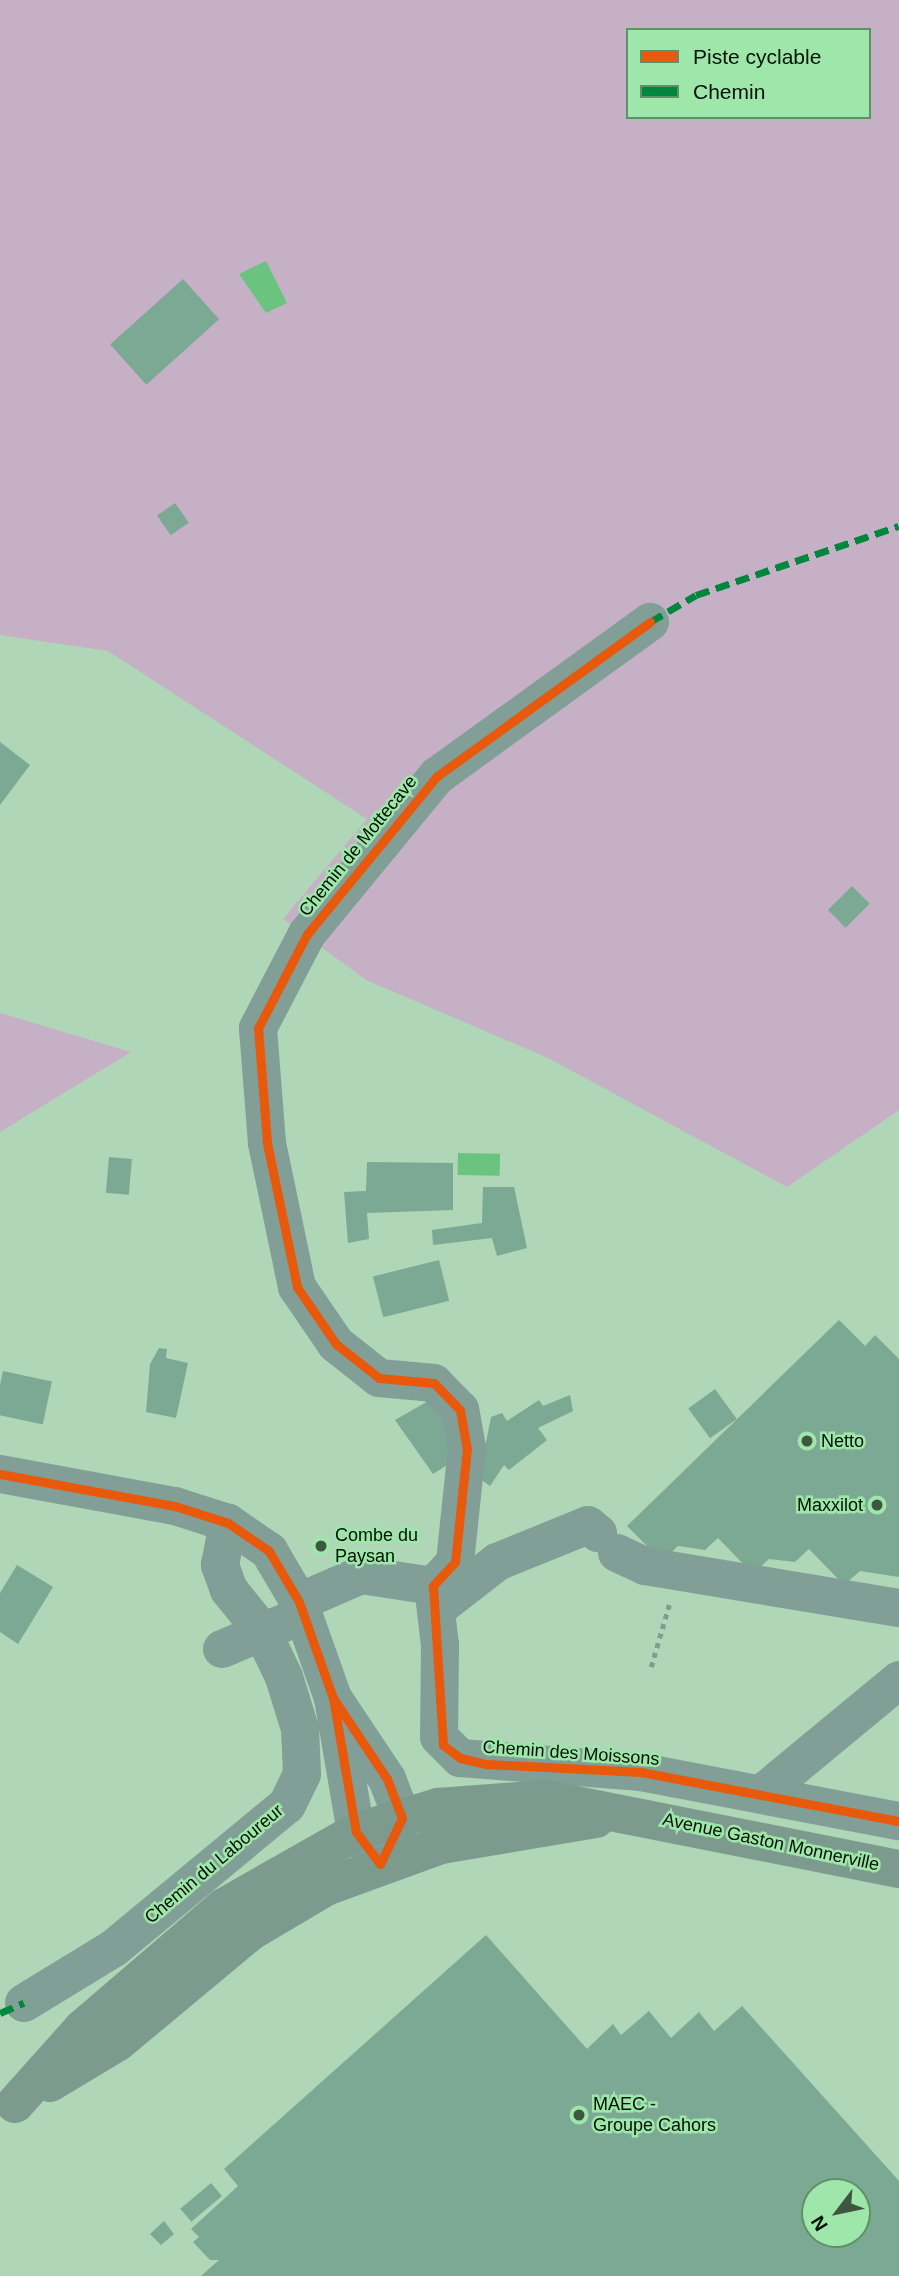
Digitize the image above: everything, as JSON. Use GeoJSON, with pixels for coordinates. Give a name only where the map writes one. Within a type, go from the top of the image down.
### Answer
{"type":"FeatureCollection","features":[{"type":"Feature","properties":{"kind":"main road","name":"Avenue Gaston Monnerville"},"geometry":{"type":"LineString","coordinates":[[7,2109],[82,2029],[224,1907],[356,1832],[438,1807],[545,1799],[643,1813],[899,1869]]}},
{"type":"Feature","properties":{"kind":"main road","name":"Avenue Gaston Monnerville"},"geometry":{"type":"LineString","coordinates":[[7,2109],[118,2042],[250,1932],[380,1864],[516,1831],[643,1813]]}},
{"type":"Feature","properties":{"kind":"street","name":"Chemin de Mottecave"},"geometry":{"type":"LineString","coordinates":[[435,1597],[455,1562],[467,1448],[460,1410],[433,1383],[379,1378],[336,1344],[297,1287],[267,1143],[258,1028],[307,934],[436,776],[650,622]]}},
{"type":"Feature","properties":{"kind":"street"},"geometry":{"type":"LineString","coordinates":[[0,1474],[175,1506],[228,1523],[269,1550],[301,1608],[333,1698],[356,1832],[380,1864],[402,1818],[387,1780],[333,1698]]}},
{"type":"Feature","properties":{"kind":"street","name":"Chemin du Laboureur"},"geometry":{"type":"LineString","coordinates":[[24,2003],[114,1948],[287,1805],[302,1774],[300,1729],[262,1631],[229,1590],[220,1565],[228,1523]]}},
{"type":"Feature","properties":{"kind":"street"},"geometry":{"type":"LineString","coordinates":[[222,1649],[262,1631],[361,1575],[435,1597],[497,1562],[588,1525],[620,1551],[899,1608]]}},
{"type":"Feature","properties":{"kind":"street","name":"Chemin des Moissons"},"geometry":{"type":"LineString","coordinates":[[435,1597],[439,1737],[460,1758],[642,1772],[765,1791],[899,1821]]}},
{"type":"Feature","properties":{"kind":"street"},"geometry":{"type":"LineString","coordinates":[[765,1791],[899,1680]]}},
{"type":"Feature","properties":{"kind":"shaded area"},"geometry":{"type":"Polygon","coordinates":[[[0,0],[899,0],[899,1110],[787,1187],[548,1058],[366,980],[283,919],[367,819],[108,651],[0,635],[0,0]]]}},
{"type":"Feature","properties":{"kind":"shaded area"},"geometry":{"type":"Polygon","coordinates":[[[266,261],[287,303],[266,313],[239,274],[266,261]]]}},
{"type":"Feature","properties":{"kind":"shaded area"},"geometry":{"type":"Polygon","coordinates":[[[0,1013],[131,1052],[0,1132],[0,1013]]]}},
{"type":"Feature","properties":{"kind":"shaded area"},"geometry":{"type":"Polygon","coordinates":[[[458,1153],[500,1154],[500,1176],[458,1175],[458,1153]]]}},
{"type":"Feature","properties":{"kind":"building"},"geometry":{"type":"Polygon","coordinates":[[[183,279],[219,319],[146,385],[110,345],[183,279]]]}},
{"type":"Feature","properties":{"kind":"building"},"geometry":{"type":"Polygon","coordinates":[[[175,503],[189,523],[171,535],[157,516],[175,503]]]}},
{"type":"Feature","properties":{"kind":"building"},"geometry":{"type":"Polygon","coordinates":[[[0,742],[30,765],[0,805],[0,742]]]}},
{"type":"Feature","properties":{"kind":"building"},"geometry":{"type":"Polygon","coordinates":[[[852,886],[870,904],[846,928],[828,910],[852,886]]]}},
{"type":"Feature","properties":{"kind":"building"},"geometry":{"type":"Polygon","coordinates":[[[109,1157],[132,1159],[129,1195],[106,1193],[109,1157]]]}},
{"type":"Feature","properties":{"kind":"building"},"geometry":{"type":"Polygon","coordinates":[[[367,1162],[453,1163],[453,1210],[367,1213],[369,1239],[348,1243],[344,1192],[366,1191],[367,1162]]]}},
{"type":"Feature","properties":{"kind":"building"},"geometry":{"type":"Polygon","coordinates":[[[483,1187],[514,1187],[527,1248],[497,1256],[492,1238],[433,1245],[432,1230],[482,1223],[483,1187]]]}},
{"type":"Feature","properties":{"kind":"building"},"geometry":{"type":"Polygon","coordinates":[[[439,1260],[449,1301],[383,1317],[373,1276],[439,1260]]]}},
{"type":"Feature","properties":{"kind":"building","name":"Netto"},"geometry":{"type":"Polygon","coordinates":[[[839,1320],[865,1346],[875,1335],[899,1359],[899,1577],[860,1571],[844,1585],[809,1549],[795,1562],[769,1559],[753,1574],[718,1538],[705,1550],[678,1546],[662,1561],[627,1526],[839,1320]]]}},
{"type":"Feature","properties":{"kind":"building"},"geometry":{"type":"Polygon","coordinates":[[[159,1348],[167,1349],[166,1358],[188,1363],[176,1418],[146,1412],[150,1364],[159,1348]]]}},
{"type":"Feature","properties":{"kind":"building"},"geometry":{"type":"Polygon","coordinates":[[[3,1371],[52,1381],[43,1424],[0,1415],[3,1371]]]}},
{"type":"Feature","properties":{"kind":"building"},"geometry":{"type":"Polygon","coordinates":[[[715,1389],[737,1419],[710,1438],[688,1408],[715,1389]]]}},
{"type":"Feature","properties":{"kind":"building"},"geometry":{"type":"Polygon","coordinates":[[[570,1395],[573,1411],[538,1428],[547,1440],[509,1470],[504,1465],[490,1486],[479,1478],[491,1417],[502,1413],[507,1421],[539,1400],[543,1406],[570,1395]]]}},
{"type":"Feature","properties":{"kind":"building"},"geometry":{"type":"Polygon","coordinates":[[[437,1396],[452,1424],[444,1429],[460,1457],[433,1474],[395,1420],[437,1396]]]}},
{"type":"Feature","properties":{"kind":"building"},"geometry":{"type":"Polygon","coordinates":[[[17,1565],[53,1587],[18,1644],[0,1632],[0,1593],[17,1565]]]}},
{"type":"Feature","properties":{"kind":"building","name":"MAEC - Groupe Cahors"},"geometry":{"type":"Polygon","coordinates":[[[486,1935],[587,2049],[613,2024],[621,2035],[649,2011],[671,2038],[699,2012],[714,2031],[742,2006],[899,2181],[899,2276],[201,2276],[219,2260],[210,2260],[193,2242],[199,2237],[191,2229],[238,2186],[224,2169],[486,1935]]]}},
{"type":"Feature","properties":{"kind":"building"},"geometry":{"type":"Polygon","coordinates":[[[211,2183],[222,2196],[191,2222],[180,2209],[211,2183]]]}},
{"type":"Feature","properties":{"kind":"building"},"geometry":{"type":"Polygon","coordinates":[[[164,2221],[174,2234],[161,2245],[150,2234],[164,2221]]]}},
{"type":"Feature","properties":{"kind":"marked path"},"geometry":{"type":"LineString","coordinates":[[650,622],[696,595],[899,526]]}},
{"type":"Feature","properties":{"kind":"marked path"},"geometry":{"type":"LineString","coordinates":[[0,2013],[24,2003]]}},
{"type":"Feature","properties":{"kind":"cycle path"},"geometry":{"type":"LineString","coordinates":[[650,622],[437,776],[307,934],[258,1028],[267,1143],[297,1287],[336,1344],[379,1378],[434,1383],[460,1410],[467,1448],[455,1562],[433,1586],[443,1745],[460,1758],[487,1764],[641,1772],[899,1821]]}},
{"type":"Feature","properties":{"kind":"cycle path"},"geometry":{"type":"LineString","coordinates":[[0,1474],[175,1506],[228,1523],[269,1551],[299,1602],[333,1698],[356,1832],[380,1864],[402,1818],[387,1779],[333,1698]]}},
{"type":"Feature","properties":{"kind":"place","name":"Netto"},"geometry":{"type":"Point","coordinates":[807,1441]}},
{"type":"Feature","properties":{"kind":"place","name":"Maxxilot"},"geometry":{"type":"Point","coordinates":[877,1505]}},
{"type":"Feature","properties":{"kind":"place","name":"Combe du Paysan"},"geometry":{"type":"Point","coordinates":[321,1546]}},
{"type":"Feature","properties":{"kind":"place","name":"MAEC - Groupe Cahors"},"geometry":{"type":"Point","coordinates":[579,2115]}}]}
